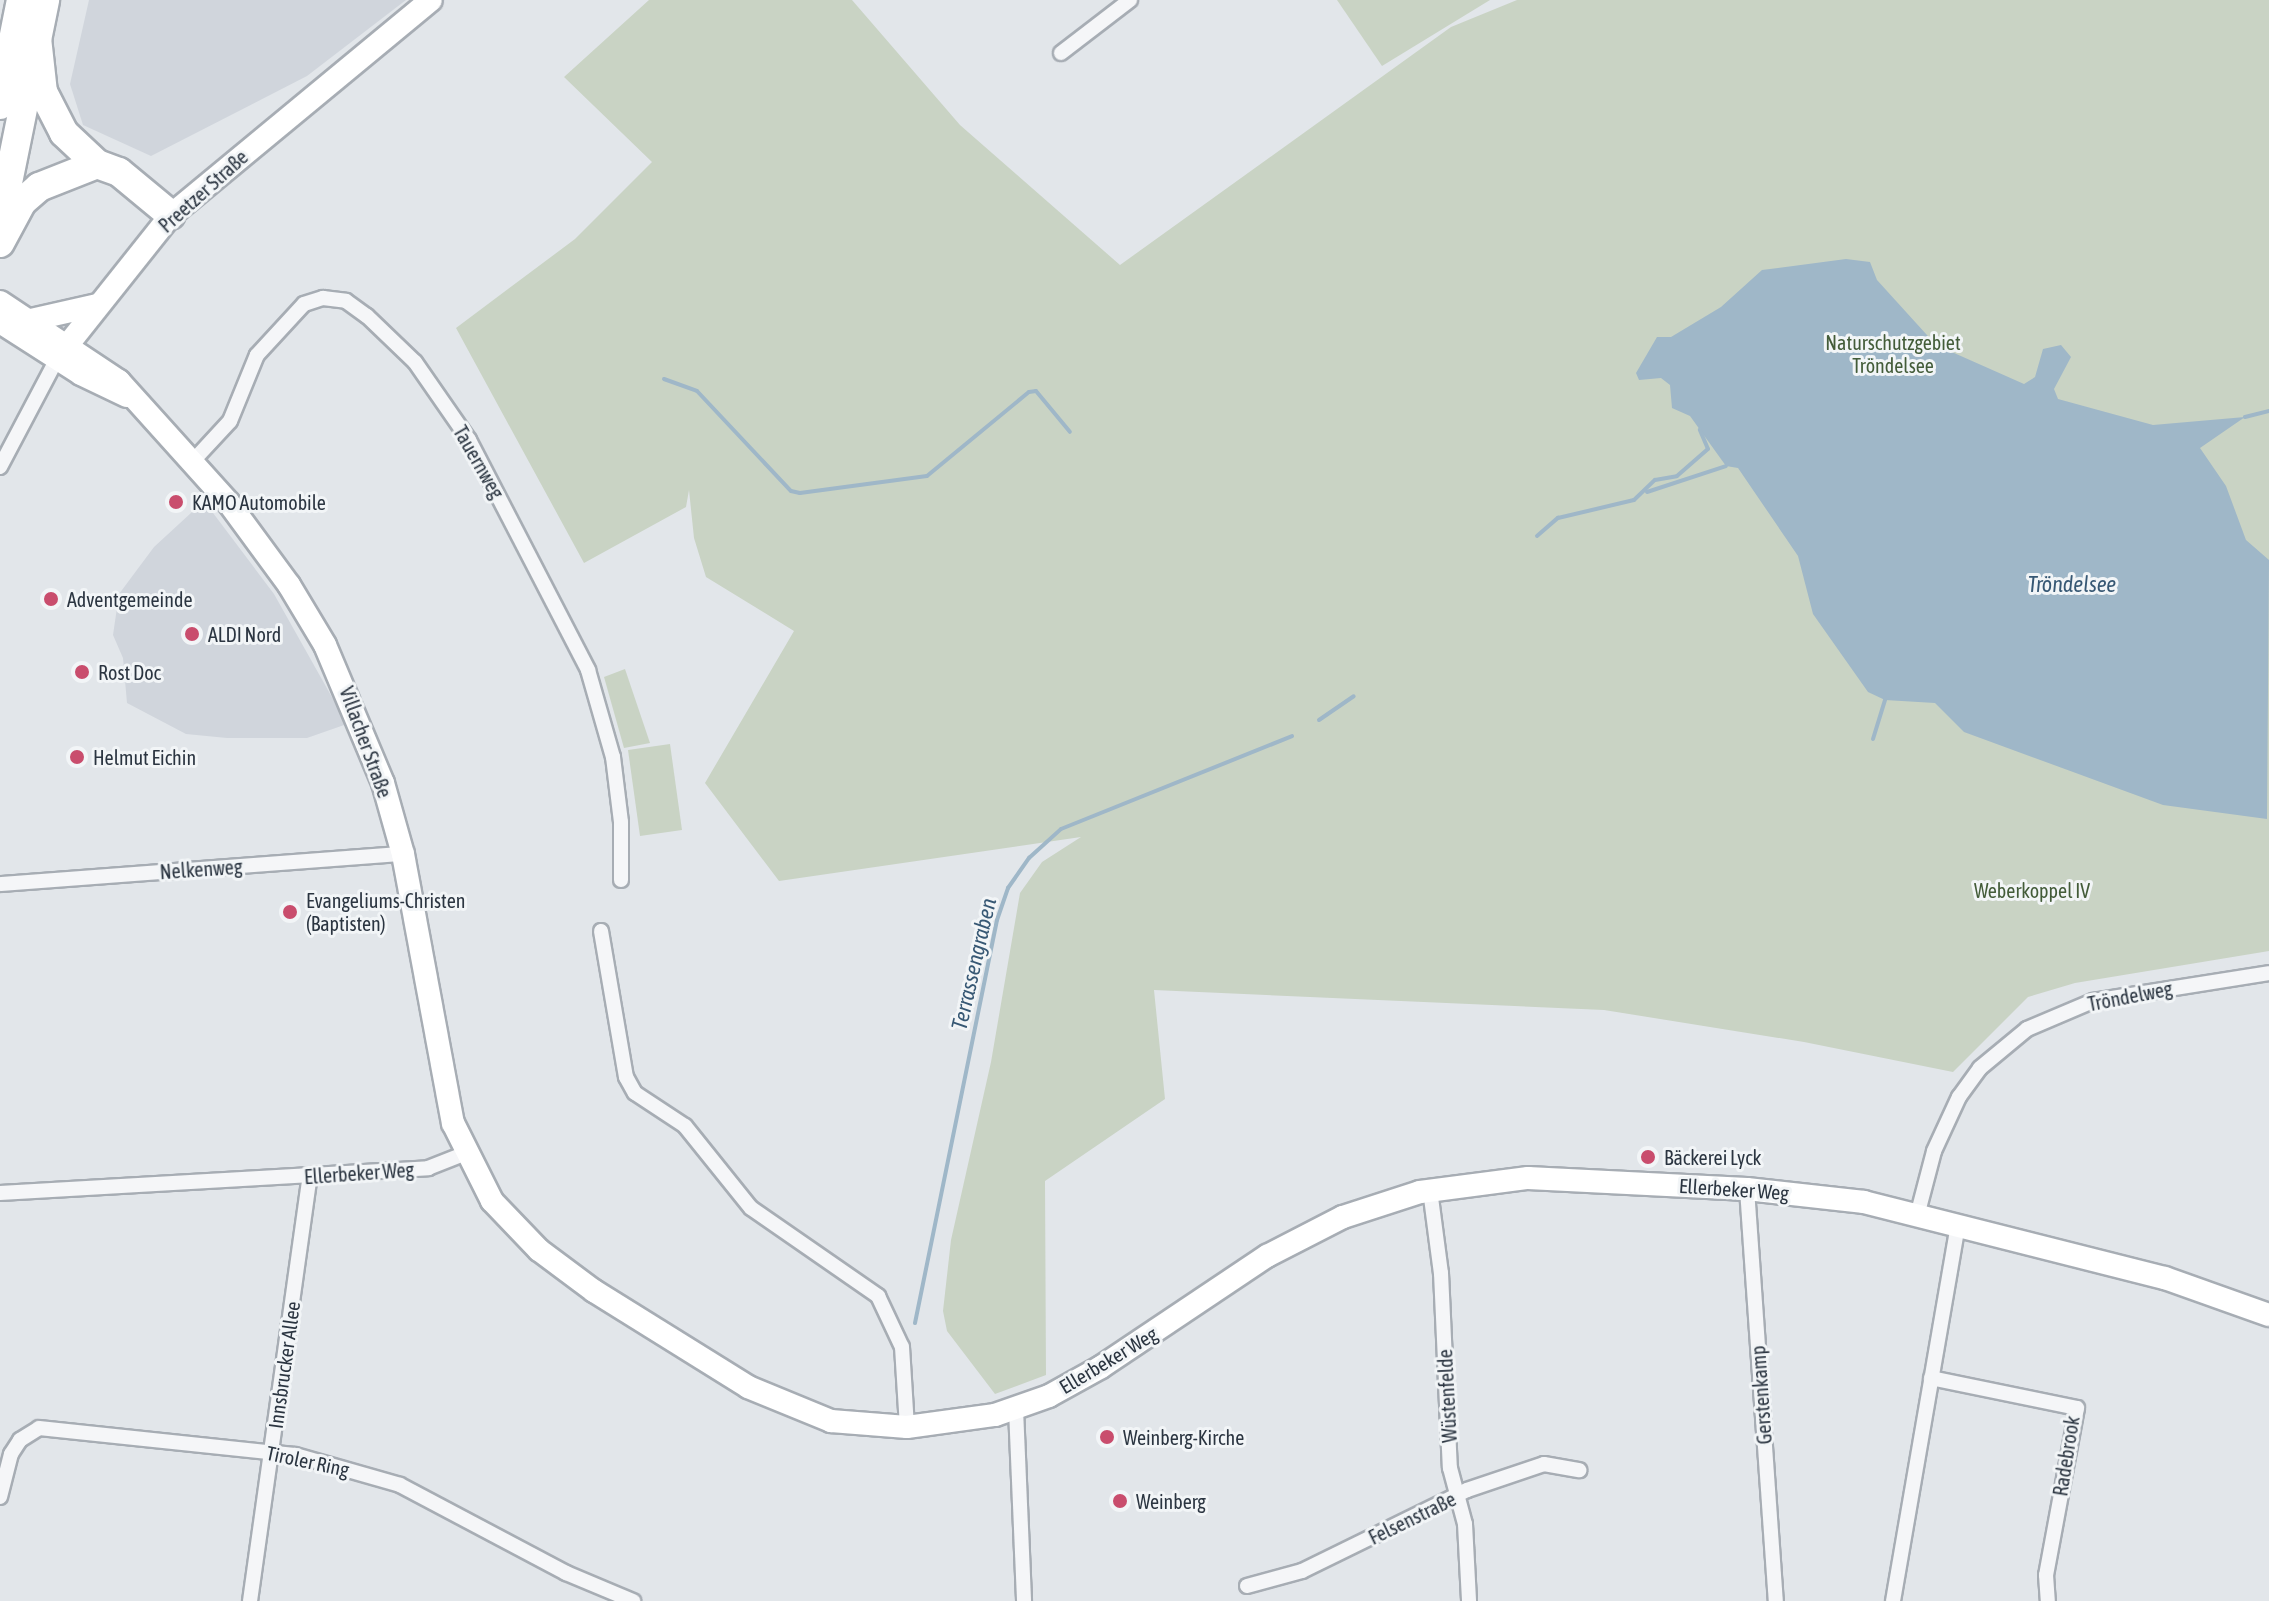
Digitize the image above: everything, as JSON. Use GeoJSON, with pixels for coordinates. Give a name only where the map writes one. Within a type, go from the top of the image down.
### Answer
{"type":"FeatureCollection","features":[{"type":"Feature","properties":{"kind":"highway"},"geometry":{"type":"LineString","coordinates":[[0,222],[21,0]]}},
{"type":"Feature","properties":{"kind":"highway"},"geometry":{"type":"LineString","coordinates":[[0,105],[17,46],[45,0]]}},
{"type":"Feature","properties":{"kind":"highway"},"geometry":{"type":"LineString","coordinates":[[17,46],[40,79],[51,113],[72,143],[97,164],[119,172],[171,215]]}},
{"type":"Feature","properties":{"kind":"highway"},"geometry":{"type":"LineString","coordinates":[[0,243],[22,202],[39,187],[97,164]]}},
{"type":"Feature","properties":{"kind":"street","name":"Preetzer Straße"},"geometry":{"type":"LineString","coordinates":[[0,467],[63,350],[171,215],[431,0]]}},
{"type":"Feature","properties":{"kind":"street"},"geometry":{"type":"LineString","coordinates":[[1061,53],[1130,0]]}},
{"type":"Feature","properties":{"kind":"street","name":"Tauernweg"},"geometry":{"type":"LineString","coordinates":[[193,461],[230,421],[257,355],[304,304],[323,298],[346,301],[415,362],[469,440],[588,670],[613,757],[621,822],[621,880]]}},
{"type":"Feature","properties":{"kind":"street"},"geometry":{"type":"LineString","coordinates":[[0,302],[31,320],[63,350]]}},
{"type":"Feature","properties":{"kind":"street"},"geometry":{"type":"LineString","coordinates":[[31,320],[97,305]]}},
{"type":"Feature","properties":{"kind":"street"},"geometry":{"type":"LineString","coordinates":[[0,322],[63,350]]}},
{"type":"Feature","properties":{"kind":"street","name":"Villacher Straße"},"geometry":{"type":"LineString","coordinates":[[63,350],[110,392],[129,396],[193,461],[266,552],[325,645],[383,783],[403,854],[439,1063],[466,1153]]}},
{"type":"Feature","properties":{"kind":"street","name":"Nelkenweg"},"geometry":{"type":"LineString","coordinates":[[0,884],[403,854]]}},
{"type":"Feature","properties":{"kind":"street"},"geometry":{"type":"LineString","coordinates":[[601,931],[626,1077],[635,1093],[678,1120],[751,1208],[878,1296],[902,1347],[907,1427]]}},
{"type":"Feature","properties":{"kind":"street","name":"Tröndelweg"},"geometry":{"type":"LineString","coordinates":[[1917,1216],[1934,1151],[1959,1097],[1980,1068],[2027,1029],[2093,1001],[2269,973]]}},
{"type":"Feature","properties":{"kind":"street","name":"Ellerbeker Weg"},"geometry":{"type":"LineString","coordinates":[[0,1193],[428,1168],[466,1153],[492,1201],[539,1250],[748,1387],[831,1421],[907,1427],[968,1421],[1016,1409],[1101,1367],[1308,1234],[1430,1190],[1528,1178],[1828,1196],[2165,1278],[2269,1315]]}},
{"type":"Feature","properties":{"kind":"street","name":"Innsbrucker Allee"},"geometry":{"type":"LineString","coordinates":[[250,1601],[310,1176]]}},
{"type":"Feature","properties":{"kind":"street","name":"Gerstenkamp"},"geometry":{"type":"LineString","coordinates":[[1747,1189],[1776,1601]]}},
{"type":"Feature","properties":{"kind":"street","name":"Wüstenfelde"},"geometry":{"type":"LineString","coordinates":[[1430,1190],[1441,1273],[1456,1498],[1465,1524],[1469,1601]]}},
{"type":"Feature","properties":{"kind":"street"},"geometry":{"type":"LineString","coordinates":[[1893,1601],[1958,1226]]}},
{"type":"Feature","properties":{"kind":"street","name":"Radebrook"},"geometry":{"type":"LineString","coordinates":[[1931,1378],[2077,1408],[2046,1575],[2048,1601]]}},
{"type":"Feature","properties":{"kind":"street"},"geometry":{"type":"LineString","coordinates":[[1016,1409],[1024,1601]]}},
{"type":"Feature","properties":{"kind":"street","name":"Tiroler Ring"},"geometry":{"type":"LineString","coordinates":[[0,1497],[11,1454],[20,1440],[39,1428],[271,1451],[400,1485],[566,1573],[633,1601]]}},
{"type":"Feature","properties":{"kind":"street","name":"Felsenstraße"},"geometry":{"type":"LineString","coordinates":[[1247,1586],[1302,1571],[1456,1498],[1544,1464],[1579,1470]]}},
{"type":"Feature","properties":{"kind":"shaded area"},"geometry":{"type":"Polygon","coordinates":[[[89,0],[406,0],[307,76],[151,156],[83,125],[70,84],[89,0]]]}},
{"type":"Feature","properties":{"kind":"shaded area"},"geometry":{"type":"Polygon","coordinates":[[[204,501],[274,594],[347,724],[307,738],[227,738],[186,734],[127,703],[123,658],[113,635],[119,594],[154,547],[204,501]]]}},
{"type":"Feature","properties":{"kind":"green space","name":"Naturschutzgebiet Tröndelsee"},"geometry":{"type":"Polygon","coordinates":[[[649,0],[852,0],[960,125],[1120,265],[1451,27],[1517,0],[2269,0],[2269,951],[2075,983],[2028,997],[1953,1072],[1804,1042],[1604,1010],[1154,990],[1165,1099],[1045,1181],[1046,1375],[995,1394],[947,1331],[943,1311],[951,1240],[991,1062],[1020,893],[1042,862],[1081,837],[779,881],[705,783],[794,631],[706,577],[694,538],[689,490],[686,507],[584,563],[456,328],[575,239],[652,162],[564,77],[649,0]]]}},
{"type":"Feature","properties":{"kind":"green space"},"geometry":{"type":"Polygon","coordinates":[[[1337,0],[1490,0],[1382,66],[1337,0]]]}},
{"type":"Feature","properties":{"kind":"green space"},"geometry":{"type":"Polygon","coordinates":[[[625,669],[650,743],[624,748],[604,677],[625,669]]]}},
{"type":"Feature","properties":{"kind":"green space"},"geometry":{"type":"Polygon","coordinates":[[[670,744],[682,830],[640,836],[628,750],[670,744]]]}},
{"type":"Feature","properties":{"kind":"water","name":"Tröndelsee"},"geometry":{"type":"Polygon","coordinates":[[[1846,259],[1870,262],[1877,280],[1936,345],[2024,384],[2035,377],[2043,349],[2061,345],[2071,357],[2054,389],[2058,399],[2153,425],[2245,417],[2200,448],[2226,486],[2246,540],[2269,560],[2267,819],[2163,805],[1964,732],[1935,703],[1885,700],[1868,692],[1813,614],[1798,556],[1738,468],[1726,466],[1690,416],[1672,408],[1670,385],[1661,378],[1639,380],[1636,373],[1657,337],[1671,337],[1721,307],[1762,270],[1846,259]]]}},
{"type":"Feature","properties":{"kind":"waterway"},"geometry":{"type":"LineString","coordinates":[[664,379],[697,391],[791,491],[800,493],[927,476],[1029,392],[1036,391],[1070,432]]}},
{"type":"Feature","properties":{"kind":"waterway"},"geometry":{"type":"LineString","coordinates":[[2245,417],[2269,411]]}},
{"type":"Feature","properties":{"kind":"waterway","name":"Terrassengraben"},"geometry":{"type":"LineString","coordinates":[[1537,536],[1558,518],[1634,500],[1655,480],[1677,476],[1708,449],[1700,430]]}},
{"type":"Feature","properties":{"kind":"waterway"},"geometry":{"type":"LineString","coordinates":[[1647,492],[1726,466]]}},
{"type":"Feature","properties":{"kind":"waterway","name":"Terrassengraben"},"geometry":{"type":"LineString","coordinates":[[1319,720],[1354,696]]}},
{"type":"Feature","properties":{"kind":"waterway"},"geometry":{"type":"LineString","coordinates":[[1873,739],[1885,700]]}},
{"type":"Feature","properties":{"kind":"waterway","name":"Terrassengraben"},"geometry":{"type":"LineString","coordinates":[[915,1323],[997,920],[1008,888],[1029,858],[1061,829],[1292,736]]}},
{"type":"Feature","properties":{"kind":"place","name":"KAMO Automobile"},"geometry":{"type":"Point","coordinates":[176,502]}},
{"type":"Feature","properties":{"kind":"place","name":"Adventgemeinde"},"geometry":{"type":"Point","coordinates":[51,599]}},
{"type":"Feature","properties":{"kind":"place","name":"ALDI Nord"},"geometry":{"type":"Point","coordinates":[192,634]}},
{"type":"Feature","properties":{"kind":"place","name":"Rost Doc"},"geometry":{"type":"Point","coordinates":[82,672]}},
{"type":"Feature","properties":{"kind":"place","name":"Helmut Eichin"},"geometry":{"type":"Point","coordinates":[77,757]}},
{"type":"Feature","properties":{"kind":"place","name":"Evangeliums-Christen (Baptisten)"},"geometry":{"type":"Point","coordinates":[290,912]}},
{"type":"Feature","properties":{"kind":"place","name":"Bäckerei Lyck"},"geometry":{"type":"Point","coordinates":[1648,1157]}},
{"type":"Feature","properties":{"kind":"place","name":"Weinberg-Kirche"},"geometry":{"type":"Point","coordinates":[1107,1437]}},
{"type":"Feature","properties":{"kind":"place","name":"Weinberg"},"geometry":{"type":"Point","coordinates":[1120,1501]}},
{"type":"Feature","properties":{"kind":"park label","name":"Weberkoppel IV"},"geometry":{"type":"Point","coordinates":[2032,890]}}]}
